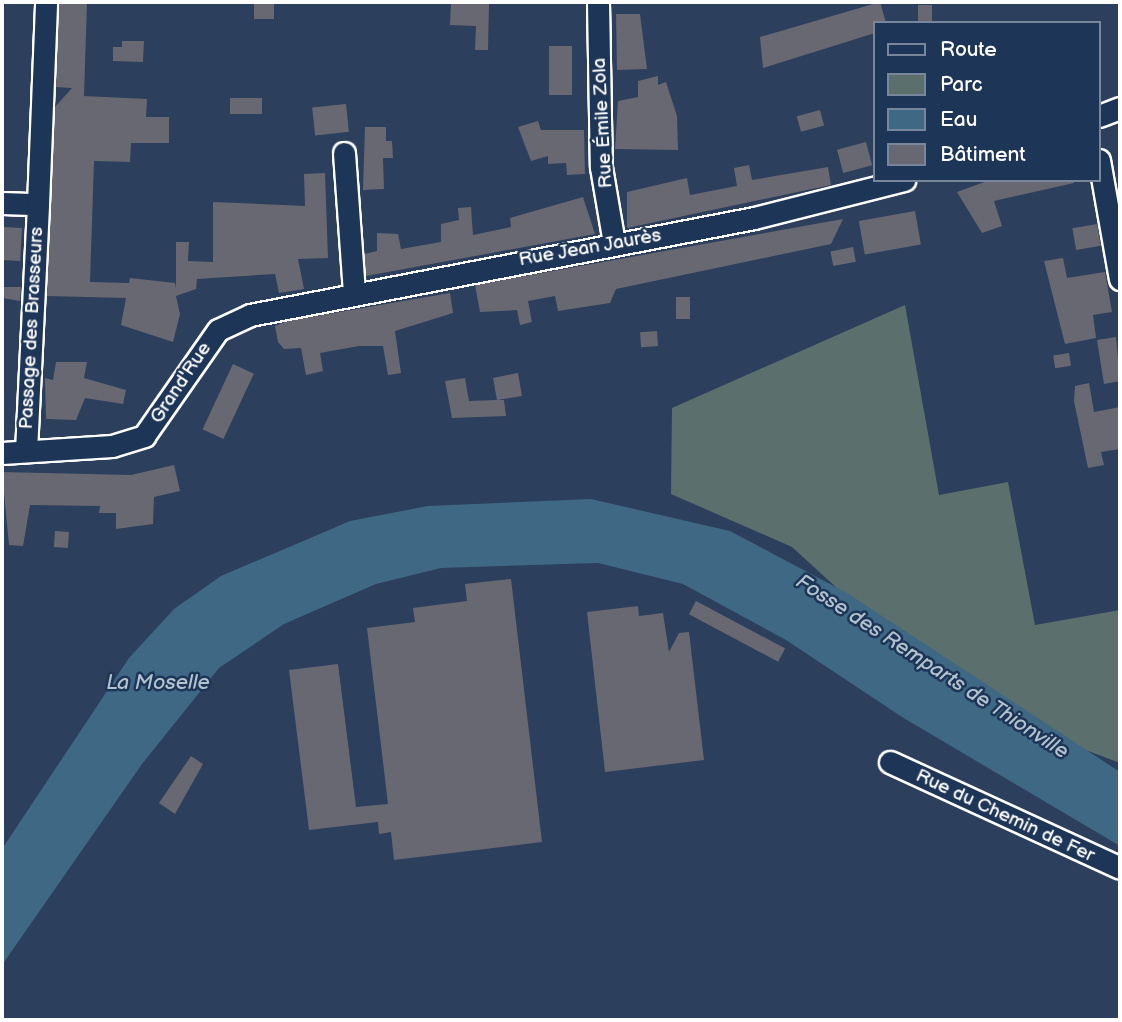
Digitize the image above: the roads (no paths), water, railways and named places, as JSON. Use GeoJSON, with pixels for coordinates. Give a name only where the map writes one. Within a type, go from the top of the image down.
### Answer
{"type":"FeatureCollection","features":[{"type":"Feature","properties":{"kind":"street","name":"Passage des Brasseurs"},"geometry":{"type":"LineString","coordinates":[[26,451],[46,2]]}},
{"type":"Feature","properties":{"kind":"street","name":"Rue Émile Zola"},"geometry":{"type":"LineString","coordinates":[[598,2],[601,167],[614,243]]}},
{"type":"Feature","properties":{"kind":"street"},"geometry":{"type":"LineString","coordinates":[[1101,115],[1120,108]]}},
{"type":"Feature","properties":{"kind":"street"},"geometry":{"type":"LineString","coordinates":[[344,153],[354,293]]}},
{"type":"Feature","properties":{"kind":"street"},"geometry":{"type":"LineString","coordinates":[[1101,171],[1120,279]]}},
{"type":"Feature","properties":{"kind":"street","name":"Rue Jean Jaurès"},"geometry":{"type":"LineString","coordinates":[[274,309],[846,199],[898,182]]}},
{"type":"Feature","properties":{"kind":"street"},"geometry":{"type":"LineString","coordinates":[[2,203],[38,204]]}},
{"type":"Feature","properties":{"kind":"street","name":"Grand'Rue"},"geometry":{"type":"LineString","coordinates":[[2,453],[112,446],[144,436],[218,330],[274,309]]}},
{"type":"Feature","properties":{"kind":"street","name":"Rue du Chemin de Fer"},"geometry":{"type":"LineString","coordinates":[[890,762],[1120,868]]}},
{"type":"Feature","properties":{"kind":"water","name":"La Moselle"},"geometry":{"type":"Polygon","coordinates":[[[591,499],[730,531],[847,593],[1120,772],[1120,846],[902,717],[786,640],[683,584],[598,563],[441,568],[376,584],[284,624],[219,668],[142,764],[2,965],[2,849],[129,658],[174,609],[221,576],[350,521],[428,506],[591,499]]]}},
{"type":"Feature","properties":{"kind":"water label","name":"Fosse des Remparts de Thionville"},"geometry":{"type":"Point","coordinates":[932,667]}}]}
